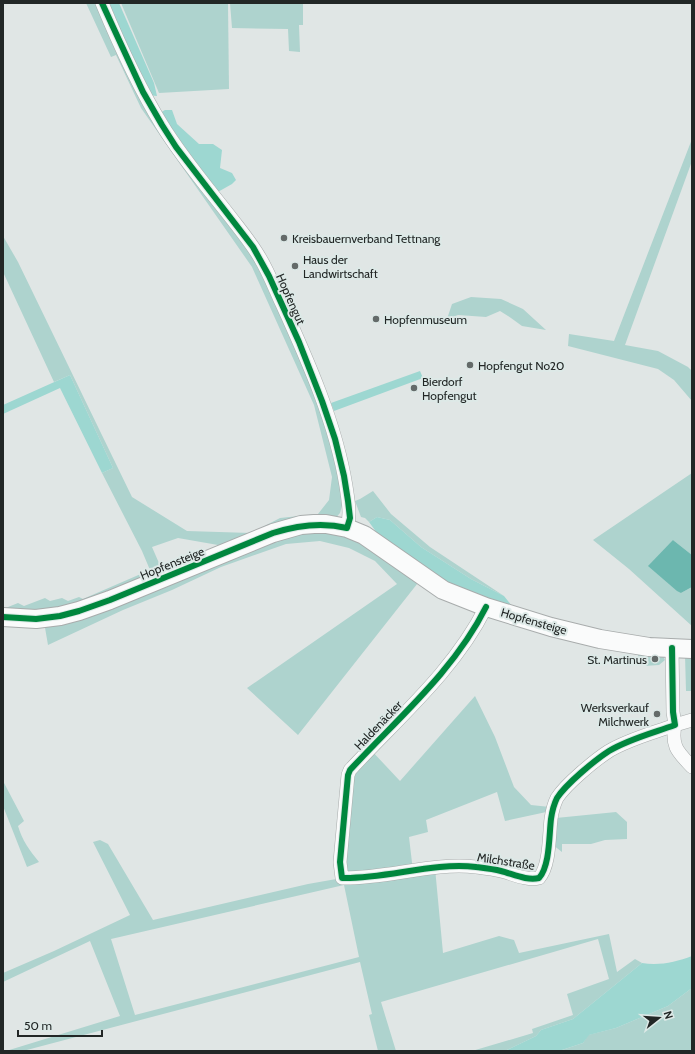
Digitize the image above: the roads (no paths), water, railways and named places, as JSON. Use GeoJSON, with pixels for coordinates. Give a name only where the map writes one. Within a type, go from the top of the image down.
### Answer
{"type":"FeatureCollection","features":[{"type":"Feature","properties":{"kind":"street","name":"Hopfengut"},"geometry":{"type":"LineString","coordinates":[[102,3],[151,107],[176,147],[253,247],[269,276],[299,342],[335,439],[344,476],[348,501],[350,518],[347,528]]}},
{"type":"Feature","properties":{"kind":"street","name":"Hopfensteige"},"geometry":{"type":"LineString","coordinates":[[3,617],[36,619],[60,616],[79,611],[287,528],[301,525],[326,524],[347,528],[364,535],[443,590],[486,607],[600,639],[628,644],[692,649]]}},
{"type":"Feature","properties":{"kind":"street","name":"Haldenäcker"},"geometry":{"type":"LineString","coordinates":[[342,878],[340,862],[348,774],[350,770],[404,715],[456,656],[470,637],[486,607]]}},
{"type":"Feature","properties":{"kind":"street"},"geometry":{"type":"LineString","coordinates":[[672,648],[673,712],[675,725],[674,741],[679,753],[692,767]]}},
{"type":"Feature","properties":{"kind":"street"},"geometry":{"type":"LineString","coordinates":[[675,725],[692,720]]}},
{"type":"Feature","properties":{"kind":"street","name":"Milchstraße"},"geometry":{"type":"LineString","coordinates":[[342,878],[360,878],[454,866],[477,867],[528,878],[539,878],[544,871],[549,849],[552,813],[558,798],[563,791],[582,772],[610,751],[644,736],[675,725]]}},
{"type":"Feature","properties":{"kind":"place","name":"Kreisbauernverband Tettnang"},"geometry":{"type":"Point","coordinates":[284,238]}},
{"type":"Feature","properties":{"kind":"place","name":"Haus der Landwirtschaft"},"geometry":{"type":"Point","coordinates":[295,266]}},
{"type":"Feature","properties":{"kind":"place","name":"Hopfenmuseum"},"geometry":{"type":"Point","coordinates":[376,319]}},
{"type":"Feature","properties":{"kind":"place","name":"Hopfengut No20"},"geometry":{"type":"Point","coordinates":[470,365]}},
{"type":"Feature","properties":{"kind":"place","name":"Bierdorf Hopfengut"},"geometry":{"type":"Point","coordinates":[414,388]}},
{"type":"Feature","properties":{"kind":"place","name":"St. Martinus"},"geometry":{"type":"Point","coordinates":[655,659]}},
{"type":"Feature","properties":{"kind":"place","name":"Werksverkauf Milchwerk"},"geometry":{"type":"Point","coordinates":[657,714]}}]}
